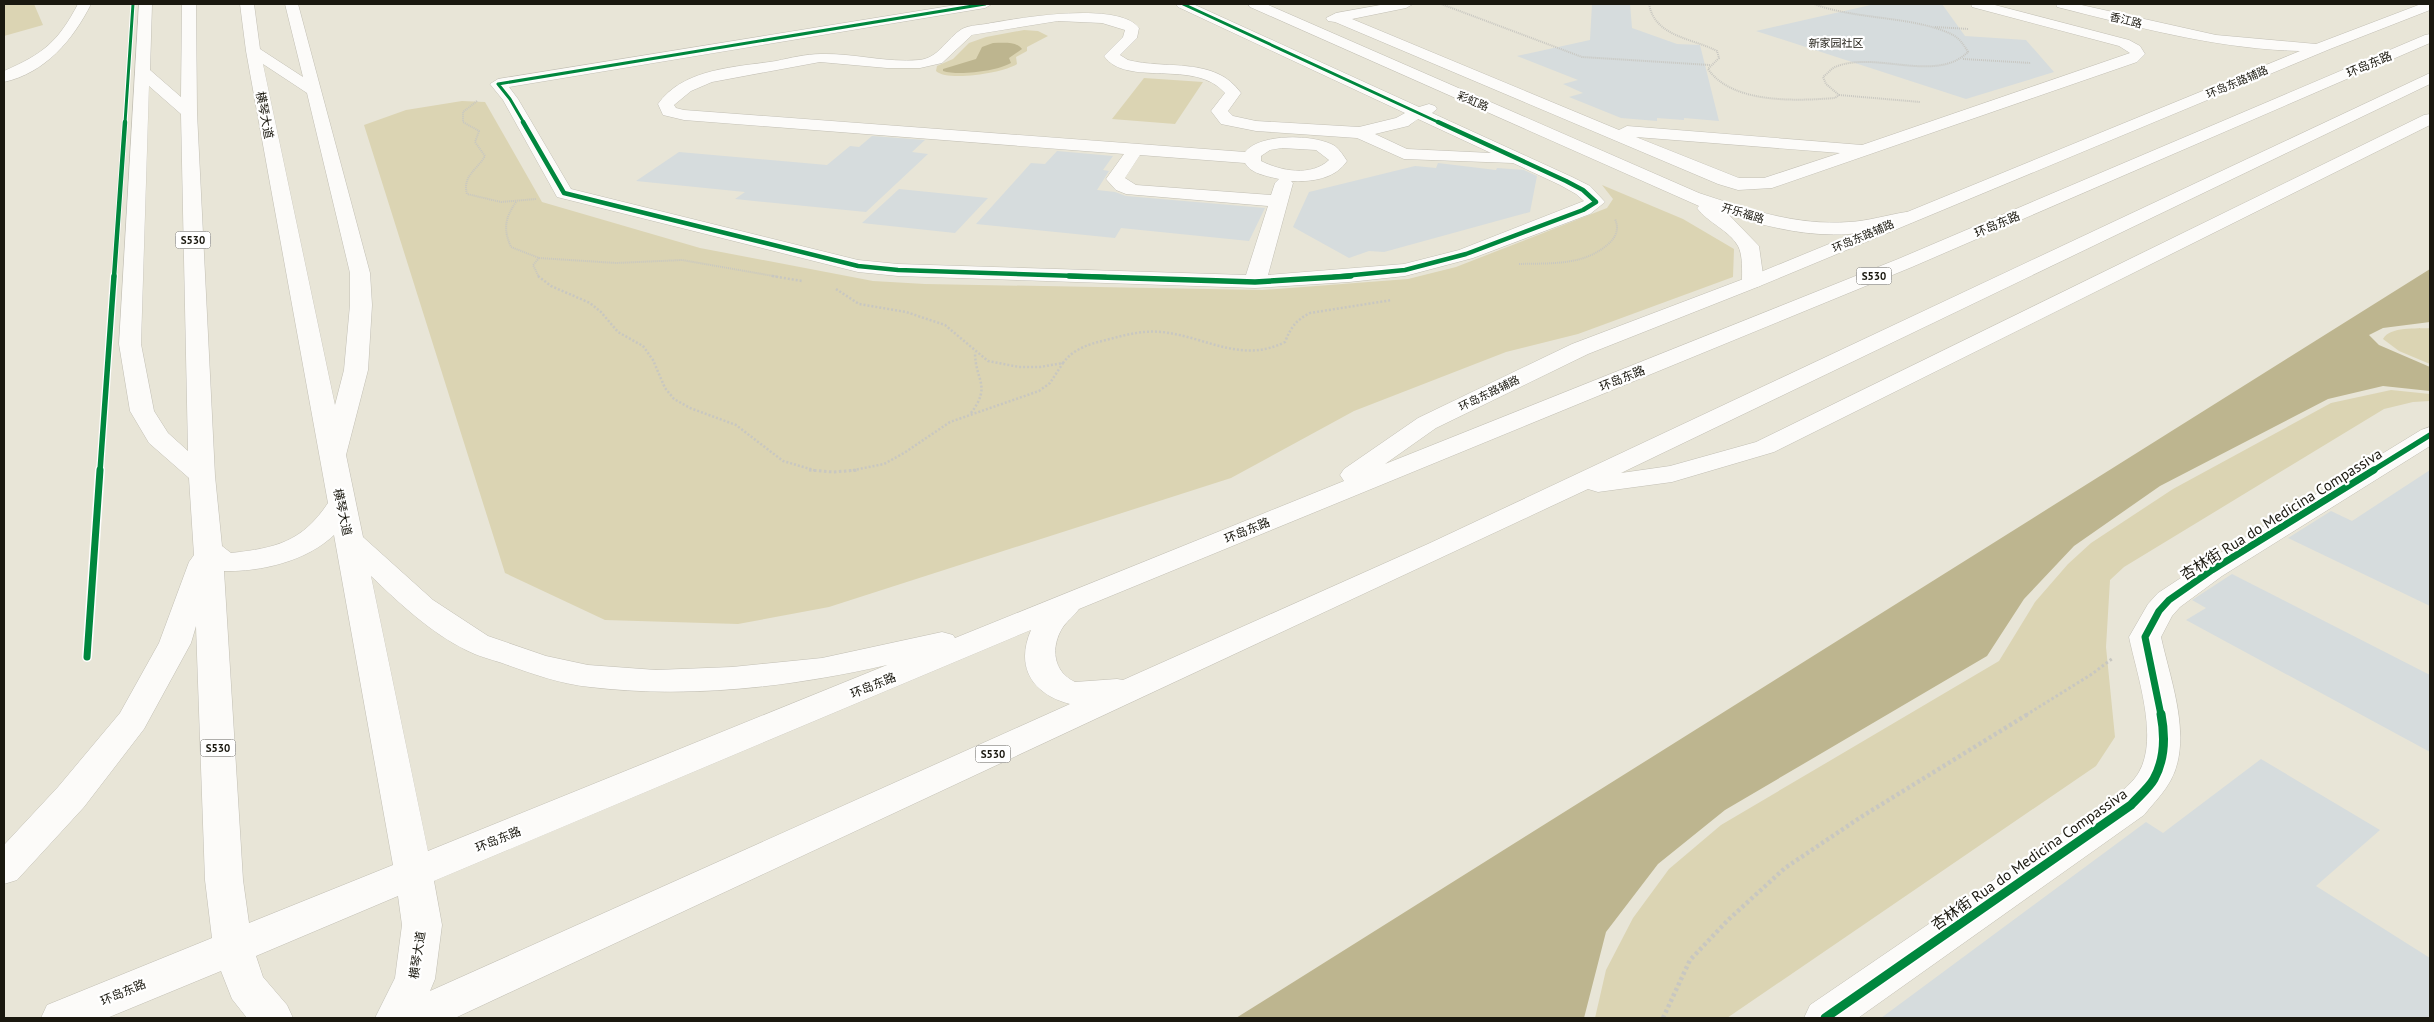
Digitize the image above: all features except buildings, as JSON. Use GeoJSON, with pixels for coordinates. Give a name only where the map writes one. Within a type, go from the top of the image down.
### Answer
{"type":"FeatureCollection","features":[{"type":"Feature","properties":{"kind":"main road"},"geometry":{"type":"LineString","coordinates":[[4,77],[45,55],[68,34],[84,4]]}},
{"type":"Feature","properties":{"kind":"main road"},"geometry":{"type":"LineString","coordinates":[[145,4],[130,344],[142,411],[158,438],[202,476]]}},
{"type":"Feature","properties":{"kind":"main road","name":"S530"},"geometry":{"type":"LineString","coordinates":[[189,4],[189,113],[202,476],[208,549],[224,880],[233,946],[246,986],[272,1018]]}},
{"type":"Feature","properties":{"kind":"main road","name":"横琴大道"},"geometry":{"type":"LineString","coordinates":[[246,4],[253,51],[414,873],[422,925],[415,979],[396,1018]]}},
{"type":"Feature","properties":{"kind":"main road"},"geometry":{"type":"LineString","coordinates":[[985,4],[498,84],[510,99],[564,193],[858,266],[898,270],[1255,282],[1349,276],[1404,270],[1466,254],[1583,210],[1596,202],[1583,190],[1521,160],[1183,4]]}},
{"type":"Feature","properties":{"kind":"main road","name":"彩虹路"},"geometry":{"type":"LineString","coordinates":[[1255,4],[1285,16],[1303,18],[1469,99],[1692,197]]}},
{"type":"Feature","properties":{"kind":"main road"},"geometry":{"type":"LineString","coordinates":[[1329,13],[1352,4]]}},
{"type":"Feature","properties":{"kind":"main road"},"geometry":{"type":"LineString","coordinates":[[1303,18],[1406,4]]}},
{"type":"Feature","properties":{"kind":"main road"},"geometry":{"type":"LineString","coordinates":[[1329,13],[1724,180],[1753,186],[1766,184],[1868,150],[2124,62],[2138,54],[2135,49],[2124,43],[1977,4]]}},
{"type":"Feature","properties":{"kind":"main road","name":"香江路"},"geometry":{"type":"LineString","coordinates":[[2062,4],[2162,29]]}},
{"type":"Feature","properties":{"kind":"main road","name":"环岛东路辅路"},"geometry":{"type":"LineString","coordinates":[[1313,503],[1427,423],[1580,349],[1753,282],[1906,218],[1990,186],[2247,65],[2325,46],[2430,5]]}},
{"type":"Feature","properties":{"kind":"main road"},"geometry":{"type":"LineString","coordinates":[[294,6],[312,90],[360,273],[361,305],[356,370],[333,461]]}},
{"type":"Feature","properties":{"kind":"main road"},"geometry":{"type":"LineString","coordinates":[[1252,158],[684,115],[669,112],[666,104],[682,89],[723,74],[820,58],[887,64],[920,64],[937,60],[968,32],[1058,17],[1119,22],[1132,28],[1132,34],[1111,56],[1117,62],[1130,66],[1194,72],[1215,77],[1229,85],[1233,93],[1219,111],[1227,120],[1256,126],[1358,132],[1404,154],[1521,160]]}},
{"type":"Feature","properties":{"kind":"main road"},"geometry":{"type":"LineString","coordinates":[[2162,29],[2255,44],[2297,47],[2325,46]]}},
{"type":"Feature","properties":{"kind":"main road"},"geometry":{"type":"LineString","coordinates":[[2162,29],[2247,65]]}},
{"type":"Feature","properties":{"kind":"main road"},"geometry":{"type":"LineString","coordinates":[[4,62],[68,34]]}},
{"type":"Feature","properties":{"kind":"main road","name":"环岛东路"},"geometry":{"type":"LineString","coordinates":[[62,1018],[1070,602],[1904,263],[2430,38]]}},
{"type":"Feature","properties":{"kind":"main road"},"geometry":{"type":"LineString","coordinates":[[253,51],[312,90]]}},
{"type":"Feature","properties":{"kind":"main road"},"geometry":{"type":"LineString","coordinates":[[142,71],[189,113]]}},
{"type":"Feature","properties":{"kind":"main road","name":"S530"},"geometry":{"type":"LineString","coordinates":[[413,1018],[1572,488],[2430,78]]}},
{"type":"Feature","properties":{"kind":"main road"},"geometry":{"type":"LineString","coordinates":[[1309,144],[1402,122],[1417,112],[1469,99]]}},
{"type":"Feature","properties":{"kind":"main road"},"geometry":{"type":"LineString","coordinates":[[1425,134],[1459,132],[1513,118]]}},
{"type":"Feature","properties":{"kind":"main road"},"geometry":{"type":"LineString","coordinates":[[1572,488],[1672,474],[1765,447],[2430,119]]}},
{"type":"Feature","properties":{"kind":"main road"},"geometry":{"type":"LineString","coordinates":[[1603,129],[1868,150]]}},
{"type":"Feature","properties":{"kind":"main road"},"geometry":{"type":"LineString","coordinates":[[1336,156],[1408,138]]}},
{"type":"Feature","properties":{"kind":"main road"},"geometry":{"type":"LineString","coordinates":[[1289,143],[1321,146],[1336,156],[1338,161],[1326,170],[1301,175],[1286,175],[1261,169],[1254,164],[1252,158],[1253,153],[1270,145],[1289,143]]}},
{"type":"Feature","properties":{"kind":"main road"},"geometry":{"type":"LineString","coordinates":[[1135,150],[1115,179],[1123,186],[1133,190],[1279,201]]}},
{"type":"Feature","properties":{"kind":"main road"},"geometry":{"type":"LineString","coordinates":[[1255,282],[1286,175]]}},
{"type":"Feature","properties":{"kind":"main road"},"geometry":{"type":"LineString","coordinates":[[1904,263],[1990,186]]}},
{"type":"Feature","properties":{"kind":"main road","name":"开乐福路"},"geometry":{"type":"LineString","coordinates":[[1692,197],[1756,218],[1801,227],[1849,228],[1906,218]]}},
{"type":"Feature","properties":{"kind":"main road","name":"开乐福路"},"geometry":{"type":"LineString","coordinates":[[1692,197],[1729,225],[1749,246],[1753,282]]}},
{"type":"Feature","properties":{"kind":"main road","name":"杏林街 Rua do Medicina Compassiva"},"geometry":{"type":"LineString","coordinates":[[1825,1018],[2131,805],[2154,779],[2163,753],[2164,728],[2145,637],[2159,611],[2190,584],[2430,435]]}},
{"type":"Feature","properties":{"kind":"main road"},"geometry":{"type":"LineString","coordinates":[[4,869],[71,797],[132,720],[175,643],[208,549],[224,562],[253,560],[281,554],[310,541],[325,528],[341,504]]}},
{"type":"Feature","properties":{"kind":"main road"},"geometry":{"type":"LineString","coordinates":[[349,540],[422,607],[477,643],[540,665],[588,676],[656,681],[732,678],[822,670],[1021,623]]}},
{"type":"Feature","properties":{"kind":"main road"},"geometry":{"type":"LineString","coordinates":[[1070,602],[1047,626],[1038,648],[1040,666],[1049,681],[1068,692],[1092,694],[1140,686]]}},
{"type":"Feature","properties":{"kind":"path"},"geometry":{"type":"LineString","coordinates":[[1440,4],[1582,56],[1711,66]]}},
{"type":"Feature","properties":{"kind":"path"},"geometry":{"type":"LineString","coordinates":[[1649,4],[1649,12],[1656,25],[1674,34],[1706,44],[1717,50],[1719,58],[1708,69],[1710,76],[1718,82],[1754,95],[1802,100],[1835,98],[1839,95]]}},
{"type":"Feature","properties":{"kind":"path"},"geometry":{"type":"LineString","coordinates":[[1814,4],[1840,12],[1934,28],[1954,36],[1967,48],[1966,56],[1944,64],[1920,66],[1872,63],[1837,67],[1827,71],[1823,77],[1826,84],[1839,95],[1922,102]]}},
{"type":"Feature","properties":{"kind":"path"},"geometry":{"type":"LineString","coordinates":[[478,100],[463,112],[463,122],[479,130],[475,142],[485,156],[478,168],[465,180],[464,186],[467,194],[474,197],[516,202],[564,193]]}},
{"type":"Feature","properties":{"kind":"path"},"geometry":{"type":"LineString","coordinates":[[516,202],[505,223],[504,234],[511,247],[539,258],[616,263],[682,260],[805,282],[829,281],[858,266]]}},
{"type":"Feature","properties":{"kind":"path"},"geometry":{"type":"LineString","coordinates":[[539,258],[533,265],[535,275],[546,285],[589,301],[620,334],[645,348],[654,360],[668,394],[678,401],[736,425],[771,454],[791,465],[813,472],[841,472],[873,467],[899,458],[913,449],[926,436],[971,413],[1027,397],[1049,384],[1063,363]]}},
{"type":"Feature","properties":{"kind":"path"},"geometry":{"type":"LineString","coordinates":[[971,413],[982,397],[983,388],[983,382],[974,364],[975,352]]}},
{"type":"Feature","properties":{"kind":"path"},"geometry":{"type":"LineString","coordinates":[[1663,1018],[1690,960],[1728,920],[1785,868],[1861,817],[2092,674],[2145,637]]}},
{"type":"Feature","properties":{"kind":"shaded area"},"geometry":{"type":"Polygon","coordinates":[[[4,4],[34,4],[43,25],[4,36],[4,4]]]}},
{"type":"Feature","properties":{"kind":"shaded area"},"geometry":{"type":"Polygon","coordinates":[[[1024,30],[1038,31],[1048,36],[1027,47],[1027,51],[1016,57],[1017,64],[976,75],[951,76],[936,71],[937,66],[953,59],[969,43],[986,37],[1024,30]]]}},
{"type":"Feature","properties":{"kind":"shaded area"},"geometry":{"type":"Polygon","coordinates":[[[993,43],[1013,44],[1022,49],[1009,58],[1011,63],[1005,66],[968,73],[943,71],[943,69],[976,59],[982,47],[993,43]]]}},
{"type":"Feature","properties":{"kind":"shaded area"},"geometry":{"type":"Polygon","coordinates":[[[1144,78],[1203,82],[1175,124],[1112,119],[1144,78]]]}},
{"type":"Feature","properties":{"kind":"shaded area"},"geometry":{"type":"Polygon","coordinates":[[[462,101],[485,102],[542,202],[700,248],[873,281],[925,284],[1262,290],[1408,279],[1456,267],[1607,208],[1613,199],[1602,185],[1683,219],[1734,249],[1733,277],[1578,334],[1506,352],[1354,411],[1231,478],[829,607],[738,624],[605,620],[505,573],[364,125],[406,110],[462,101]]]}},
{"type":"Feature","properties":{"kind":"shaded area"},"geometry":{"type":"Polygon","coordinates":[[[2430,269],[2430,322],[2383,328],[2369,335],[2379,345],[2430,367],[2430,391],[2383,386],[2328,399],[2160,486],[2074,546],[2024,599],[1987,656],[1725,810],[1658,864],[1606,932],[1584,1018],[1236,1018],[2430,269]]]}},
{"type":"Feature","properties":{"kind":"shaded area"},"geometry":{"type":"Polygon","coordinates":[[[2430,328],[2430,364],[2399,351],[2383,339],[2391,332],[2398,330],[2430,328]]]}},
{"type":"Feature","properties":{"kind":"shaded area"},"geometry":{"type":"Polygon","coordinates":[[[2391,390],[2430,394],[2430,401],[2413,402],[2384,409],[2124,567],[2110,580],[2106,647],[2115,737],[2096,766],[1727,1018],[1595,1018],[1606,970],[1633,918],[1669,869],[1721,825],[1999,661],[2035,602],[2068,564],[2091,543],[2173,489],[2331,403],[2391,390]]]}},
{"type":"Feature","properties":{"kind":"cycle path"},"geometry":{"type":"LineString","coordinates":[[87,657],[133,4]]}},
{"type":"Feature","properties":{"kind":"cycle path"},"geometry":{"type":"LineString","coordinates":[[985,4],[498,84],[510,99],[564,193],[858,266],[898,270],[1255,282],[1349,276],[1405,270],[1466,254],[1583,210],[1596,202],[1583,190],[1566,181],[1183,4]]}},
{"type":"Feature","properties":{"kind":"cycle path"},"geometry":{"type":"LineString","coordinates":[[1825,1018],[2131,805],[2154,779],[2163,753],[2164,728],[2145,637],[2159,611],[2169,600],[2212,570],[2430,435]]}},
{"type":"Feature","properties":{"kind":"district","name":"新家园社区"},"geometry":{"type":"Point","coordinates":[1836,43]}}]}
